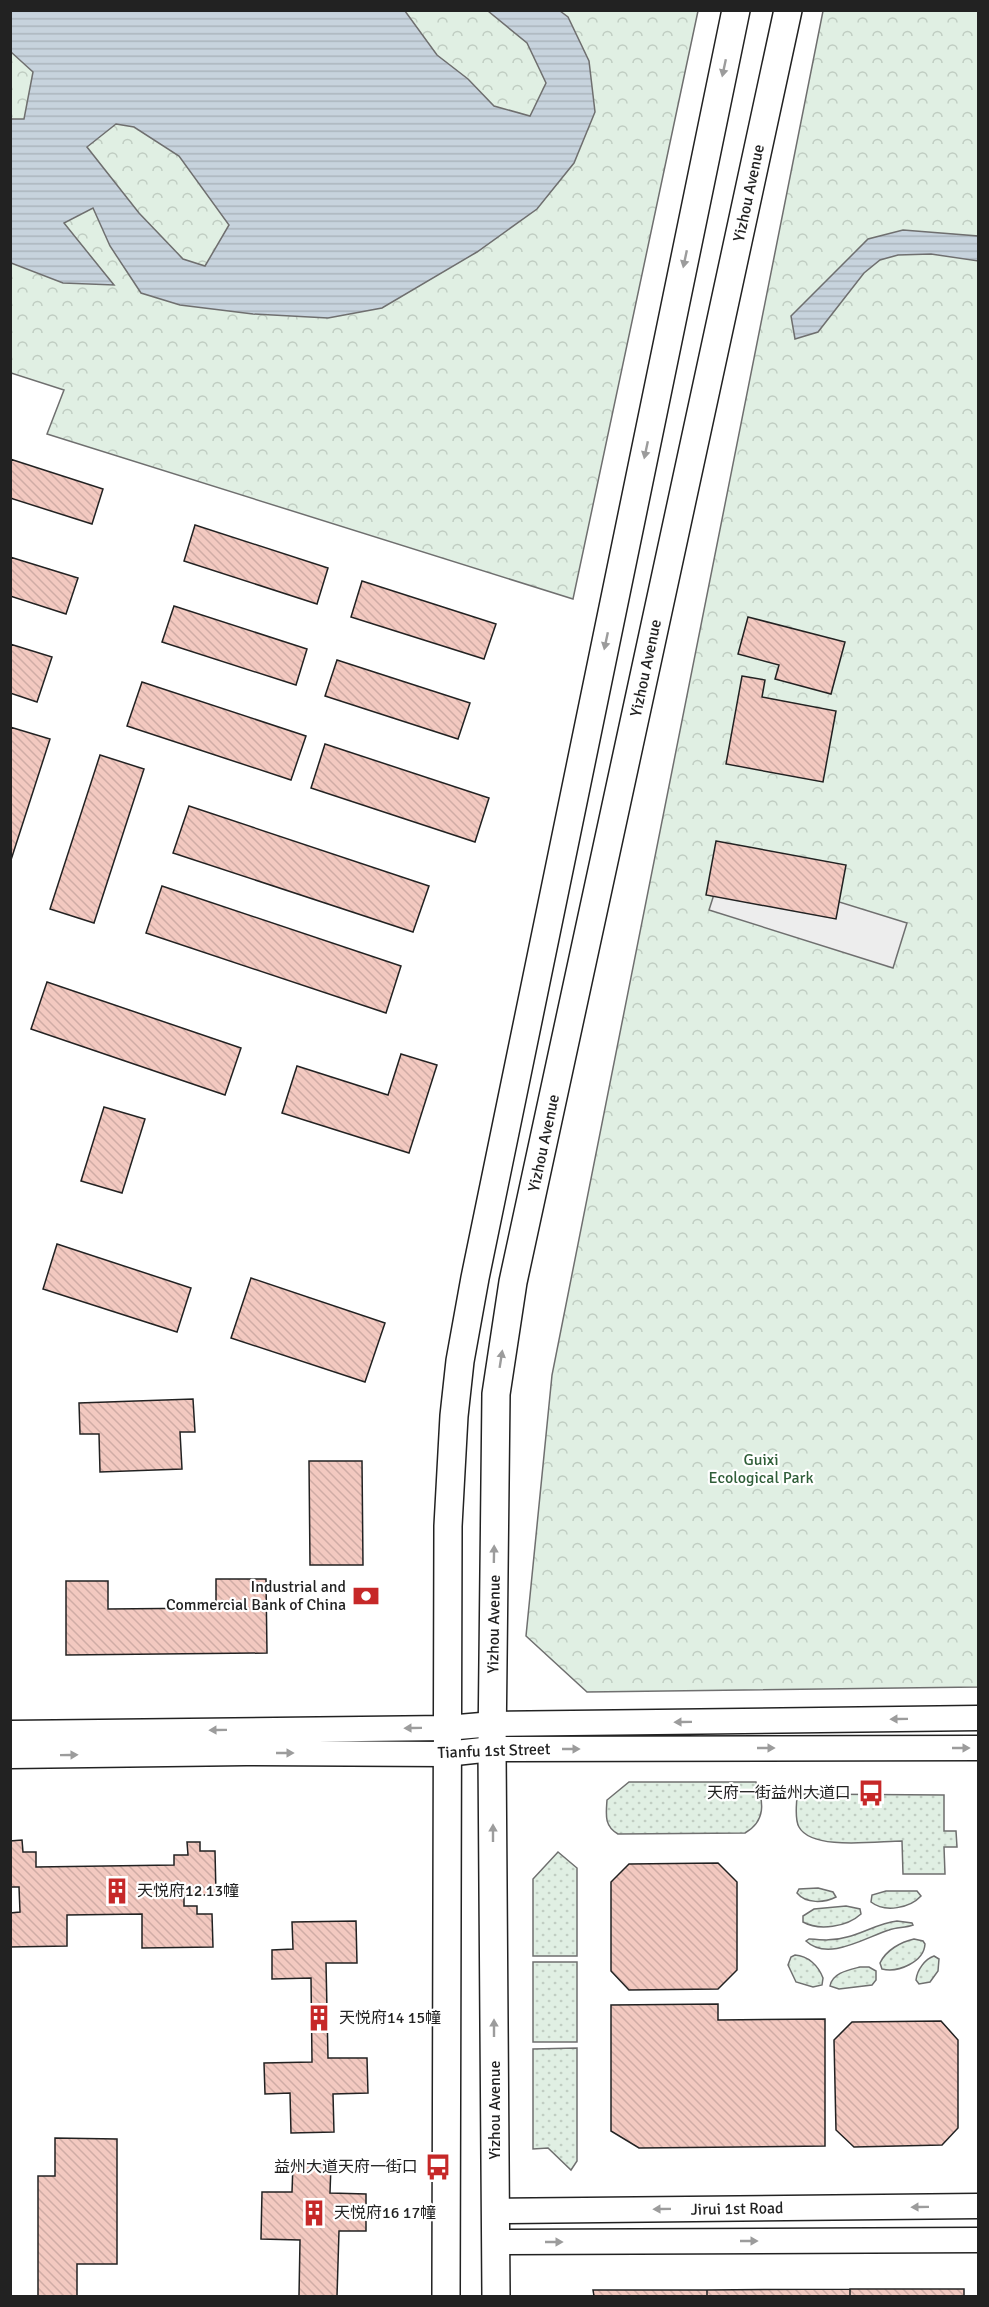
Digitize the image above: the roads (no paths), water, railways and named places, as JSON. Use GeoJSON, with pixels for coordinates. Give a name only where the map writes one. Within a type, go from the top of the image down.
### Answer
{"type":"FeatureCollection","features":[{"type":"Feature","properties":{"kind":"main road"},"geometry":{"type":"LineString","coordinates":[[446,2296],[446,1754],[448,1526],[453,1416],[475,1278],[736,10]]}},
{"type":"Feature","properties":{"kind":"main road","name":"Yizhou Avenue"},"geometry":{"type":"LineString","coordinates":[[496,2296],[492,1736],[496,1394],[513,1282],[788,10]]}},
{"type":"Feature","properties":{"kind":"main road","name":"Tianfu 1st Street"},"geometry":{"type":"LineString","coordinates":[[10,1756],[246,1752],[446,1754],[492,1736],[978,1718]]}},
{"type":"Feature","properties":{"kind":"main road","name":"Tianfu 1st Street"},"geometry":{"type":"LineString","coordinates":[[10,1733],[447,1728],[492,1736],[978,1748]]}},
{"type":"Feature","properties":{"kind":"main road","name":"Jirui 1st Road"},"geometry":{"type":"LineString","coordinates":[[496,2211],[978,2206]]}},
{"type":"Feature","properties":{"kind":"main road","name":"Jirui 1st Road"},"geometry":{"type":"LineString","coordinates":[[496,2242],[978,2240]]}},
{"type":"Feature","properties":{"kind":"place","name":"Industrial and Commercial Bank of China"},"geometry":{"type":"Point","coordinates":[366,1596]}},
{"type":"Feature","properties":{"kind":"place","name":"天府一街益州大道口"},"geometry":{"type":"Point","coordinates":[871,1793]}},
{"type":"Feature","properties":{"kind":"place","name":"天悦府12 13幢"},"geometry":{"type":"Point","coordinates":[117,1891]}},
{"type":"Feature","properties":{"kind":"place","name":"天悦府14 15幢"},"geometry":{"type":"Point","coordinates":[319,2018]}},
{"type":"Feature","properties":{"kind":"place","name":"益州大道天府一街口"},"geometry":{"type":"Point","coordinates":[438,2167]}},
{"type":"Feature","properties":{"kind":"place","name":"天悦府16 17幢"},"geometry":{"type":"Point","coordinates":[314,2213]}},
{"type":"Feature","properties":{"kind":"park label","name":"Guixi Ecological Park"},"geometry":{"type":"Point","coordinates":[761,1469]}}]}
